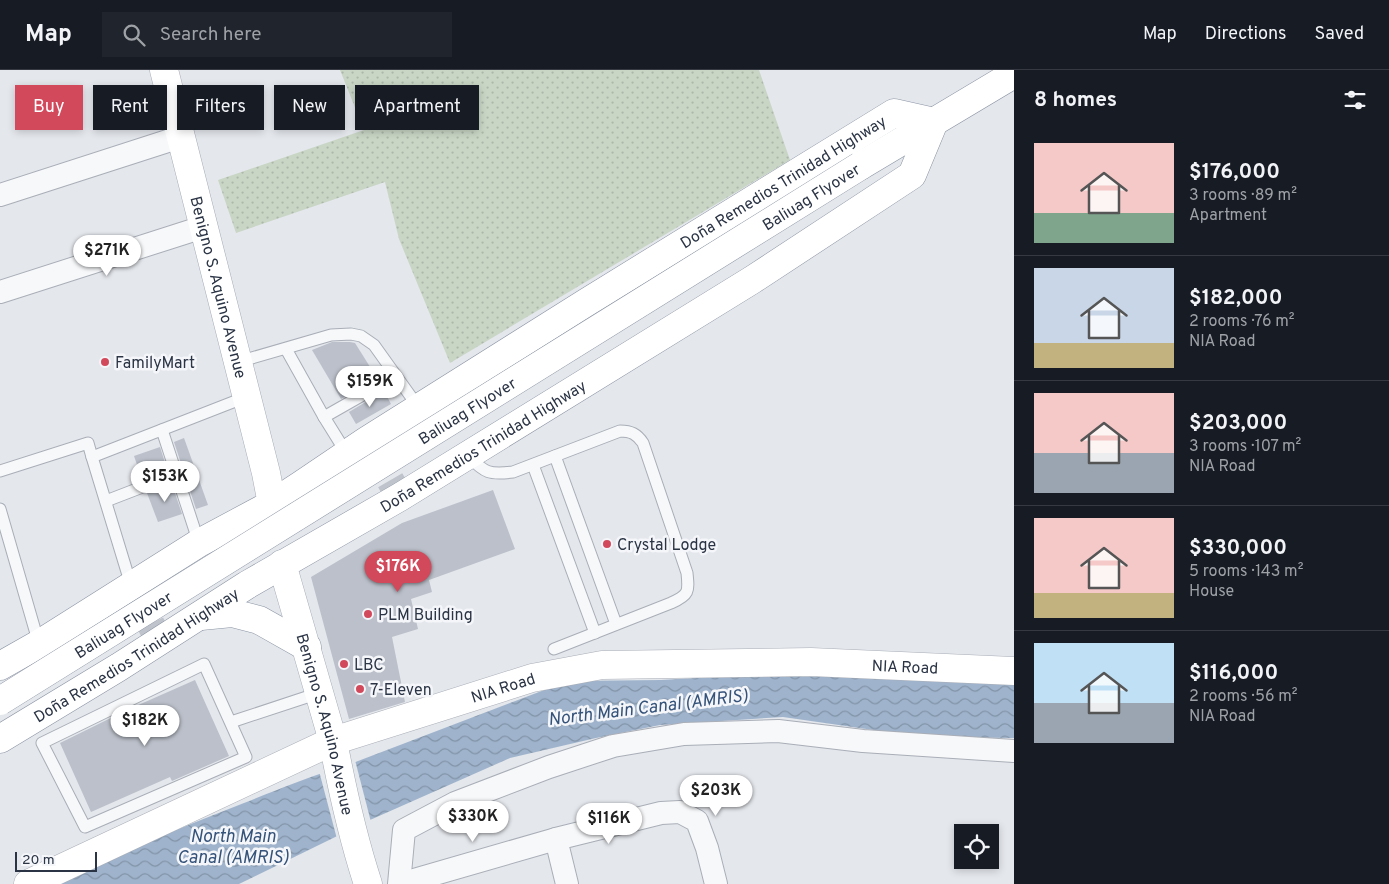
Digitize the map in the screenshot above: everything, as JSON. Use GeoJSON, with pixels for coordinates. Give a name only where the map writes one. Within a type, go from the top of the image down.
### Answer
{"type":"FeatureCollection","features":[{"type":"Feature","properties":{"kind":"main road","name":"Benigno S. Aquino Avenue"},"geometry":{"type":"LineString","coordinates":[[164,70],[266,473],[272,504]]}},
{"type":"Feature","properties":{"kind":"main road"},"geometry":{"type":"LineString","coordinates":[[934,122],[1014,74]]}},
{"type":"Feature","properties":{"kind":"main road","name":"Doña Remedios Trinidad Highway"},"geometry":{"type":"LineString","coordinates":[[0,666],[39,644],[199,544],[272,504],[366,441],[620,281],[894,113],[934,122],[912,175],[752,280],[400,497],[282,564],[197,616],[119,667],[36,733],[0,739]]}},
{"type":"Feature","properties":{"kind":"main road","name":"Baliuag Flyover"},"geometry":{"type":"LineString","coordinates":[[0,702],[860,166],[934,122]]}},
{"type":"Feature","properties":{"kind":"main road","name":"Benigno S. Aquino Avenue"},"geometry":{"type":"LineString","coordinates":[[282,564],[320,692],[358,854],[368,884]]}},
{"type":"Feature","properties":{"kind":"main road"},"geometry":{"type":"LineString","coordinates":[[197,616],[232,613],[259,620],[307,647]]}},
{"type":"Feature","properties":{"kind":"main road","name":"NIA Road"},"geometry":{"type":"LineString","coordinates":[[28,884],[335,752],[532,678],[602,665],[811,662],[1014,671]]}},
{"type":"Feature","properties":{"kind":"street"},"geometry":{"type":"LineString","coordinates":[[0,195],[180,137]]}},
{"type":"Feature","properties":{"kind":"street"},"geometry":{"type":"LineString","coordinates":[[0,292],[202,226]]}},
{"type":"Feature","properties":{"kind":"street"},"geometry":{"type":"LineString","coordinates":[[716,884],[707,848],[697,821],[680,812],[661,813],[556,839],[400,884],[404,830],[455,802],[549,767],[613,746],[684,734],[778,731],[863,740],[1014,751]]}},
{"type":"Feature","properties":{"kind":"street"},"geometry":{"type":"LineString","coordinates":[[556,839],[567,884]]}},
{"type":"Feature","properties":{"kind":"lane"},"geometry":{"type":"LineString","coordinates":[[238,362],[331,335],[351,334],[361,336],[374,345],[419,408]]}},
{"type":"Feature","properties":{"kind":"lane"},"geometry":{"type":"LineString","coordinates":[[286,349],[347,454]]}},
{"type":"Feature","properties":{"kind":"lane"},"geometry":{"type":"LineString","coordinates":[[324,417],[396,376]]}},
{"type":"Feature","properties":{"kind":"lane"},"geometry":{"type":"LineString","coordinates":[[92,457],[247,397]]}},
{"type":"Feature","properties":{"kind":"lane"},"geometry":{"type":"LineString","coordinates":[[162,430],[199,544]]}},
{"type":"Feature","properties":{"kind":"lane"},"geometry":{"type":"LineString","coordinates":[[468,455],[481,468],[499,474],[513,472],[620,431],[629,431],[638,435],[643,443],[687,573],[687,592],[682,598],[554,649]]}},
{"type":"Feature","properties":{"kind":"lane"},"geometry":{"type":"LineString","coordinates":[[0,471],[88,443],[132,586]]}},
{"type":"Feature","properties":{"kind":"lane"},"geometry":{"type":"LineString","coordinates":[[555,456],[616,624]]}},
{"type":"Feature","properties":{"kind":"lane"},"geometry":{"type":"LineString","coordinates":[[532,465],[596,633]]}},
{"type":"Feature","properties":{"kind":"lane"},"geometry":{"type":"LineString","coordinates":[[106,501],[176,474]]}},
{"type":"Feature","properties":{"kind":"lane"},"geometry":{"type":"LineString","coordinates":[[0,509],[39,644]]}},
{"type":"Feature","properties":{"kind":"lane"},"geometry":{"type":"LineString","coordinates":[[204,664],[231,722],[246,757],[85,827],[36,733],[204,664]]}},
{"type":"Feature","properties":{"kind":"lane"},"geometry":{"type":"LineString","coordinates":[[231,722],[320,692]]}},
{"type":"Feature","properties":{"kind":"green space"},"geometry":{"type":"Polygon","coordinates":[[[340,70],[759,70],[790,160],[450,363],[399,239],[385,182],[236,233],[218,180],[364,130],[479,130],[479,85],[355,85],[355,108],[340,70]]]}},
{"type":"Feature","properties":{"kind":"water","name":"North Main Canal (AMRIS)"},"geometry":{"type":"Polygon","coordinates":[[[820,671],[1014,682],[1014,738],[922,737],[783,717],[660,725],[510,758],[370,820],[239,884],[42,884],[294,783],[345,766],[568,681],[661,680],[820,671]]]}},
{"type":"Feature","properties":{"kind":"pier"},"geometry":{"type":"Polygon","coordinates":[[[355,760],[371,822],[337,839],[319,771],[355,760]]]}},
{"type":"Feature","properties":{"kind":"building"},"geometry":{"type":"Polygon","coordinates":[[[332,342],[355,343],[377,378],[341,399],[312,350],[332,342]]]}},
{"type":"Feature","properties":{"kind":"building"},"geometry":{"type":"Polygon","coordinates":[[[384,391],[391,404],[356,424],[349,412],[384,391]]]}},
{"type":"Feature","properties":{"kind":"building"},"geometry":{"type":"Polygon","coordinates":[[[184,438],[208,505],[196,509],[174,442],[184,438]]]}},
{"type":"Feature","properties":{"kind":"building"},"geometry":{"type":"Polygon","coordinates":[[[160,447],[167,469],[142,479],[134,456],[160,447]]]}},
{"type":"Feature","properties":{"kind":"building"},"geometry":{"type":"Polygon","coordinates":[[[172,484],[182,514],[158,522],[147,493],[172,484]]]}},
{"type":"Feature","properties":{"kind":"building","name":"PLM Building"},"geometry":{"type":"Polygon","coordinates":[[[493,490],[515,549],[429,580],[432,592],[411,599],[418,629],[392,637],[405,702],[349,719],[311,577],[402,523],[493,490]]]}},
{"type":"Feature","properties":{"kind":"building"},"geometry":{"type":"Polygon","coordinates":[[[195,680],[229,756],[172,781],[170,777],[91,812],[60,743],[127,710],[195,680]]]}},
{"type":"Feature","properties":{"kind":"tunnel"},"geometry":{"type":"LineString","coordinates":[[369,444],[400,497]]}},
{"type":"Feature","properties":{"kind":"tunnel"},"geometry":{"type":"LineString","coordinates":[[132,586],[159,641]]}},
{"type":"Feature","properties":{"kind":"place","name":"FamilyMart"},"geometry":{"type":"Point","coordinates":[105,362]}},
{"type":"Feature","properties":{"kind":"place","name":"Crystal Lodge"},"geometry":{"type":"Point","coordinates":[607,544]}},
{"type":"Feature","properties":{"kind":"place","name":"PLM Building"},"geometry":{"type":"Point","coordinates":[368,614]}},
{"type":"Feature","properties":{"kind":"place","name":"LBC"},"geometry":{"type":"Point","coordinates":[344,664]}},
{"type":"Feature","properties":{"kind":"place","name":"7-Eleven"},"geometry":{"type":"Point","coordinates":[360,689]}}]}
